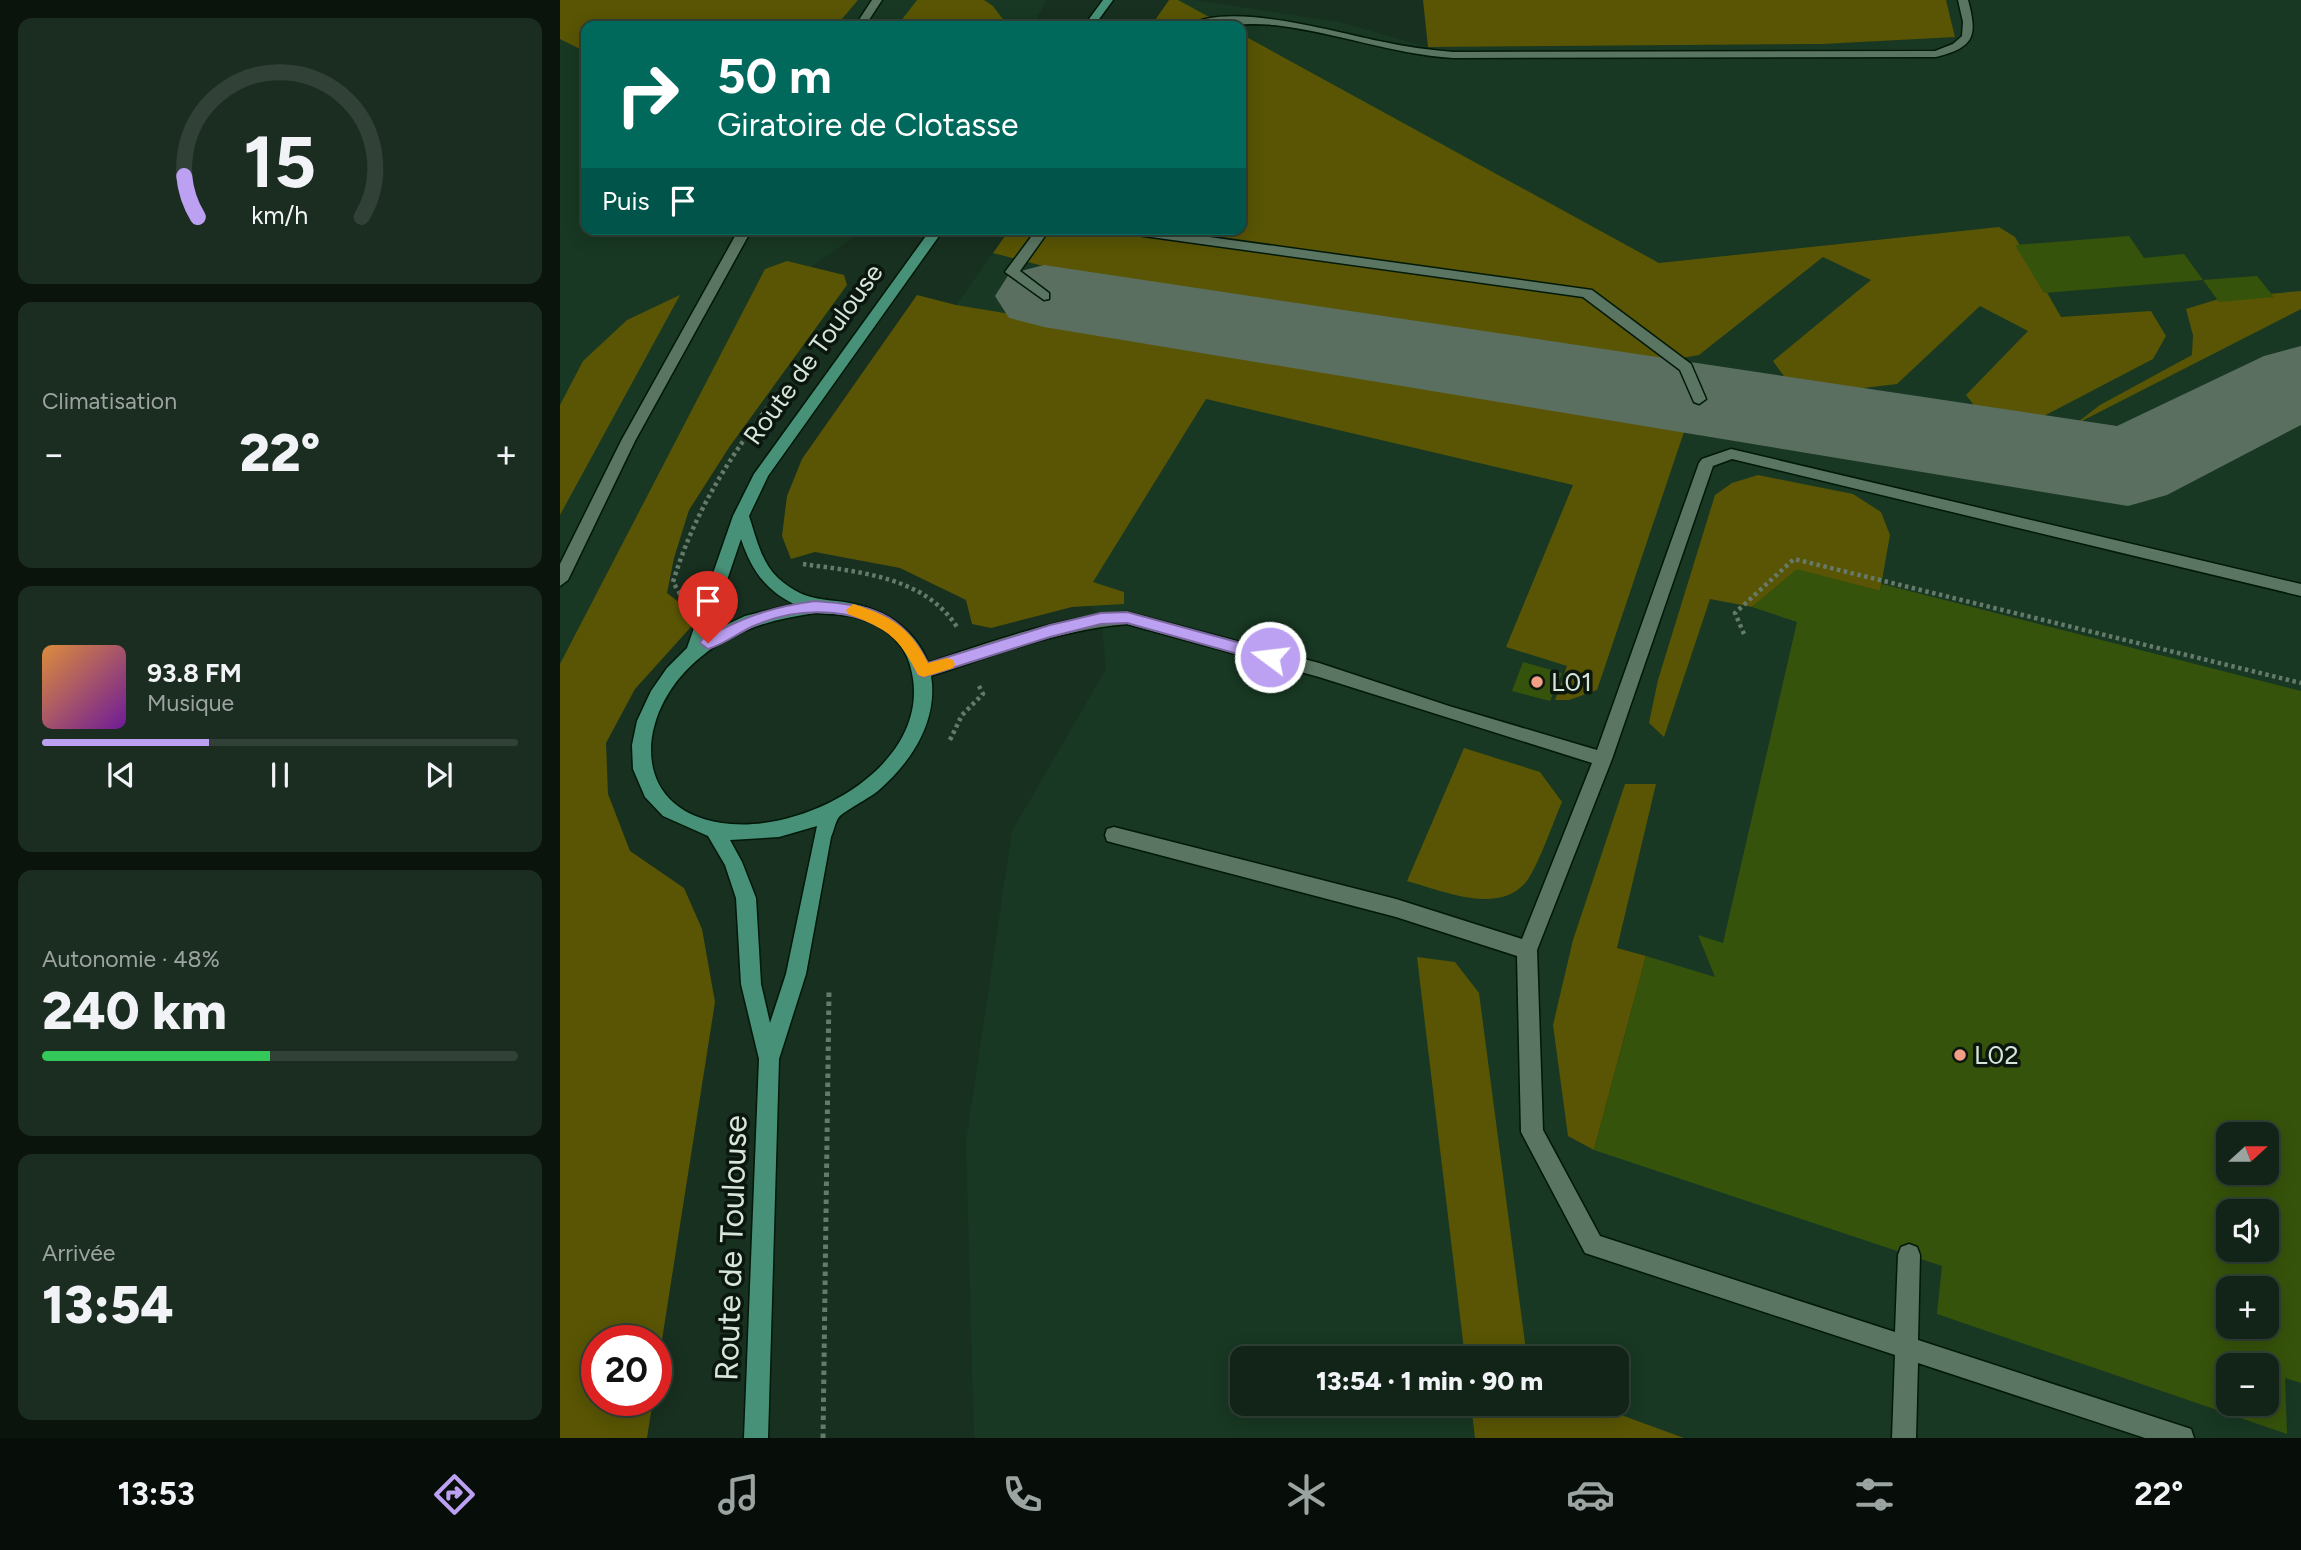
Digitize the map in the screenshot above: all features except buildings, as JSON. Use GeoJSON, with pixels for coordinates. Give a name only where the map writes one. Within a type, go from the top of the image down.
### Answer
{"type":"FeatureCollection","features":[{"type":"Feature","properties":{"kind":"main road"},"geometry":{"type":"LineString","coordinates":[[1093,21],[1108,0]]}},
{"type":"Feature","properties":{"kind":"main road","name":"Route de Toulouse"},"geometry":{"type":"LineString","coordinates":[[694,653],[741,516],[762,474],[934,235]]}},
{"type":"Feature","properties":{"kind":"main road"},"geometry":{"type":"LineString","coordinates":[[741,516],[765,577],[783,593],[815,607]]}},
{"type":"Feature","properties":{"kind":"main road"},"geometry":{"type":"LineString","coordinates":[[815,607],[853,610],[886,622],[910,643],[924,671],[925,700],[916,731],[897,762],[867,790],[832,812],[793,827],[752,833],[715,831],[681,819],[655,799],[642,772],[639,742],[648,710],[667,680],[694,653],[721,634],[752,620],[784,611],[815,607]]}},
{"type":"Feature","properties":{"kind":"main road","name":"Route de Toulouse"},"geometry":{"type":"LineString","coordinates":[[769,1059],[796,974],[822,837],[832,812]]}},
{"type":"Feature","properties":{"kind":"main road","name":"Route de Toulouse"},"geometry":{"type":"LineString","coordinates":[[715,831],[733,862],[746,898],[751,984],[769,1059],[756,1438]]}},
{"type":"Feature","properties":{"kind":"lane"},"geometry":{"type":"LineString","coordinates":[[863,21],[877,0]]}},
{"type":"Feature","properties":{"kind":"lane"},"geometry":{"type":"LineString","coordinates":[[1222,21],[1233,19],[1291,23],[1410,51],[1453,55],[1936,54],[1958,48],[1969,37],[1970,25],[1963,0]]}},
{"type":"Feature","properties":{"kind":"lane"},"geometry":{"type":"LineString","coordinates":[[560,580],[628,441],[743,235]]}},
{"type":"Feature","properties":{"kind":"lane"},"geometry":{"type":"LineString","coordinates":[[1040,235],[1012,272],[1044,296]]}},
{"type":"Feature","properties":{"kind":"lane"},"geometry":{"type":"LineString","coordinates":[[1166,235],[1587,293],[1686,367],[1699,400]]}},
{"type":"Feature","properties":{"kind":"lane"},"geometry":{"type":"LineString","coordinates":[[2182,1438],[1593,1245],[1532,1132],[1527,950],[1603,760],[1706,463],[1731,454],[2301,590]]}},
{"type":"Feature","properties":{"kind":"lane"},"geometry":{"type":"LineString","coordinates":[[924,671],[1050,631],[1101,618],[1127,618],[1319,670],[1603,760]]}},
{"type":"Feature","properties":{"kind":"lane"},"geometry":{"type":"LineString","coordinates":[[1114,835],[1396,908],[1527,950]]}},
{"type":"Feature","properties":{"kind":"lane"},"geometry":{"type":"LineString","coordinates":[[1905,1438],[1909,1255]]}},
{"type":"Feature","properties":{"kind":"path"},"geometry":{"type":"LineString","coordinates":[[716,595],[703,599],[687,598],[677,592],[673,582],[683,542],[711,486],[770,404]]}},
{"type":"Feature","properties":{"kind":"path"},"geometry":{"type":"LineString","coordinates":[[1744,634],[1735,613],[1794,559],[2301,683]]}},
{"type":"Feature","properties":{"kind":"path"},"geometry":{"type":"LineString","coordinates":[[765,577],[782,568],[800,564],[889,579],[941,604],[956,624],[966,659],[983,694],[962,715],[946,747]]}},
{"type":"Feature","properties":{"kind":"path"},"geometry":{"type":"LineString","coordinates":[[823,1438],[829,979]]}},
{"type":"Feature","properties":{"kind":"shaded area"},"geometry":{"type":"Polygon","coordinates":[[[560,0],[1046,0],[1036,21],[581,21],[581,235],[856,235],[764,300],[560,695],[560,0]]]}},
{"type":"Feature","properties":{"kind":"shaded area"},"geometry":{"type":"Polygon","coordinates":[[[560,0],[858,0],[840,21],[581,21],[581,50],[560,39],[560,0]]]}},
{"type":"Feature","properties":{"kind":"shaded area"},"geometry":{"type":"Polygon","coordinates":[[[917,0],[984,0],[993,6],[1004,21],[901,21],[917,0]]]}},
{"type":"Feature","properties":{"kind":"shaded area"},"geometry":{"type":"Polygon","coordinates":[[[1169,0],[1194,0],[1339,22],[1428,47],[1823,44],[1955,36],[1946,0],[2301,0],[2301,1438],[974,1438],[966,1142],[1012,831],[1106,669],[1101,619],[1068,575],[956,305],[1006,235],[1246,235],[1246,21],[1154,21],[1169,0]]]}},
{"type":"Feature","properties":{"kind":"shaded area"},"geometry":{"type":"Polygon","coordinates":[[[1169,0],[1178,0],[1217,21],[1154,21],[1169,0]]]}},
{"type":"Feature","properties":{"kind":"shaded area"},"geometry":{"type":"Polygon","coordinates":[[[1423,0],[1946,0],[1955,37],[1823,44],[1428,47],[1423,0]]]}},
{"type":"Feature","properties":{"kind":"shaded area"},"geometry":{"type":"Polygon","coordinates":[[[1246,37],[1659,263],[1999,227],[2015,237],[2061,317],[2151,311],[2166,336],[2153,359],[2040,418],[1976,408],[1966,395],[2028,331],[1980,306],[1897,384],[1846,390],[1789,383],[1773,361],[1871,280],[1823,257],[1699,355],[1659,362],[1093,279],[993,253],[1006,235],[1246,235],[1246,37]]]}},
{"type":"Feature","properties":{"kind":"shaded area"},"geometry":{"type":"Polygon","coordinates":[[[787,261],[844,275],[847,285],[730,446],[689,510],[674,558],[667,593],[680,603],[701,604],[690,628],[635,689],[606,743],[608,794],[630,851],[684,888],[702,929],[715,1002],[664,1325],[581,1325],[581,1416],[650,1416],[647,1438],[560,1438],[560,664],[765,269],[787,261]]]}},
{"type":"Feature","properties":{"kind":"shaded area"},"geometry":{"type":"Polygon","coordinates":[[[2301,291],[2301,309],[2074,425],[2100,405],[2192,355],[2193,335],[2186,309],[2222,298],[2301,291]]]}},
{"type":"Feature","properties":{"kind":"shaded area"},"geometry":{"type":"Polygon","coordinates":[[[680,295],[560,515],[560,405],[583,361],[627,320],[680,295]]]}},
{"type":"Feature","properties":{"kind":"shaded area"},"geometry":{"type":"Polygon","coordinates":[[[917,295],[956,305],[1686,426],[1597,690],[1569,700],[1555,700],[1567,666],[1506,647],[1573,485],[1206,399],[1093,582],[1124,592],[1124,604],[1072,607],[991,628],[972,624],[966,600],[900,568],[815,552],[791,559],[782,536],[787,496],[802,459],[917,295]]]}},
{"type":"Feature","properties":{"kind":"shaded area"},"geometry":{"type":"Polygon","coordinates":[[[1758,475],[1853,494],[1881,512],[1890,535],[1880,591],[1797,570],[1752,607],[1710,599],[1664,737],[1649,723],[1658,680],[1715,495],[1732,483],[1758,475]]]}},
{"type":"Feature","properties":{"kind":"shaded area"},"geometry":{"type":"Polygon","coordinates":[[[1464,748],[1540,772],[1562,802],[1530,876],[1514,892],[1500,897],[1469,898],[1407,881],[1464,748]]]}},
{"type":"Feature","properties":{"kind":"shaded area"},"geometry":{"type":"Polygon","coordinates":[[[1625,784],[1656,784],[1617,948],[1646,956],[1594,1150],[1568,1136],[1553,1025],[1573,940],[1625,784]]]}},
{"type":"Feature","properties":{"kind":"shaded area"},"geometry":{"type":"Polygon","coordinates":[[[1417,957],[1455,962],[1479,993],[1525,1346],[1464,1346],[1417,957]]]}},
{"type":"Feature","properties":{"kind":"shaded area"},"geometry":{"type":"Polygon","coordinates":[[[1472,1416],[1624,1416],[1684,1438],[1475,1438],[1472,1416]]]}},
{"type":"Feature","properties":{"kind":"taxiway"},"geometry":{"type":"LineString","coordinates":[[1044,296],[2128,467],[2301,381]]}},
{"type":"Feature","properties":{"kind":"slow traffic"},"geometry":{"type":"LineString","coordinates":[[853,610],[886,622],[910,643],[924,671],[947,664]]}},
{"type":"Feature","properties":{"kind":"place","name":"L01"},"geometry":{"type":"Point","coordinates":[1537,682]}},
{"type":"Feature","properties":{"kind":"place","name":"L02"},"geometry":{"type":"Point","coordinates":[1960,1055]}},
{"type":"Feature","properties":{"kind":"route"},"geometry":{"type":"LineString","coordinates":[[708,643],[752,620],[784,611],[815,607],[853,610],[886,622],[910,643],[924,671],[1050,631],[1101,618],[1127,618],[1270,657]]}}]}
